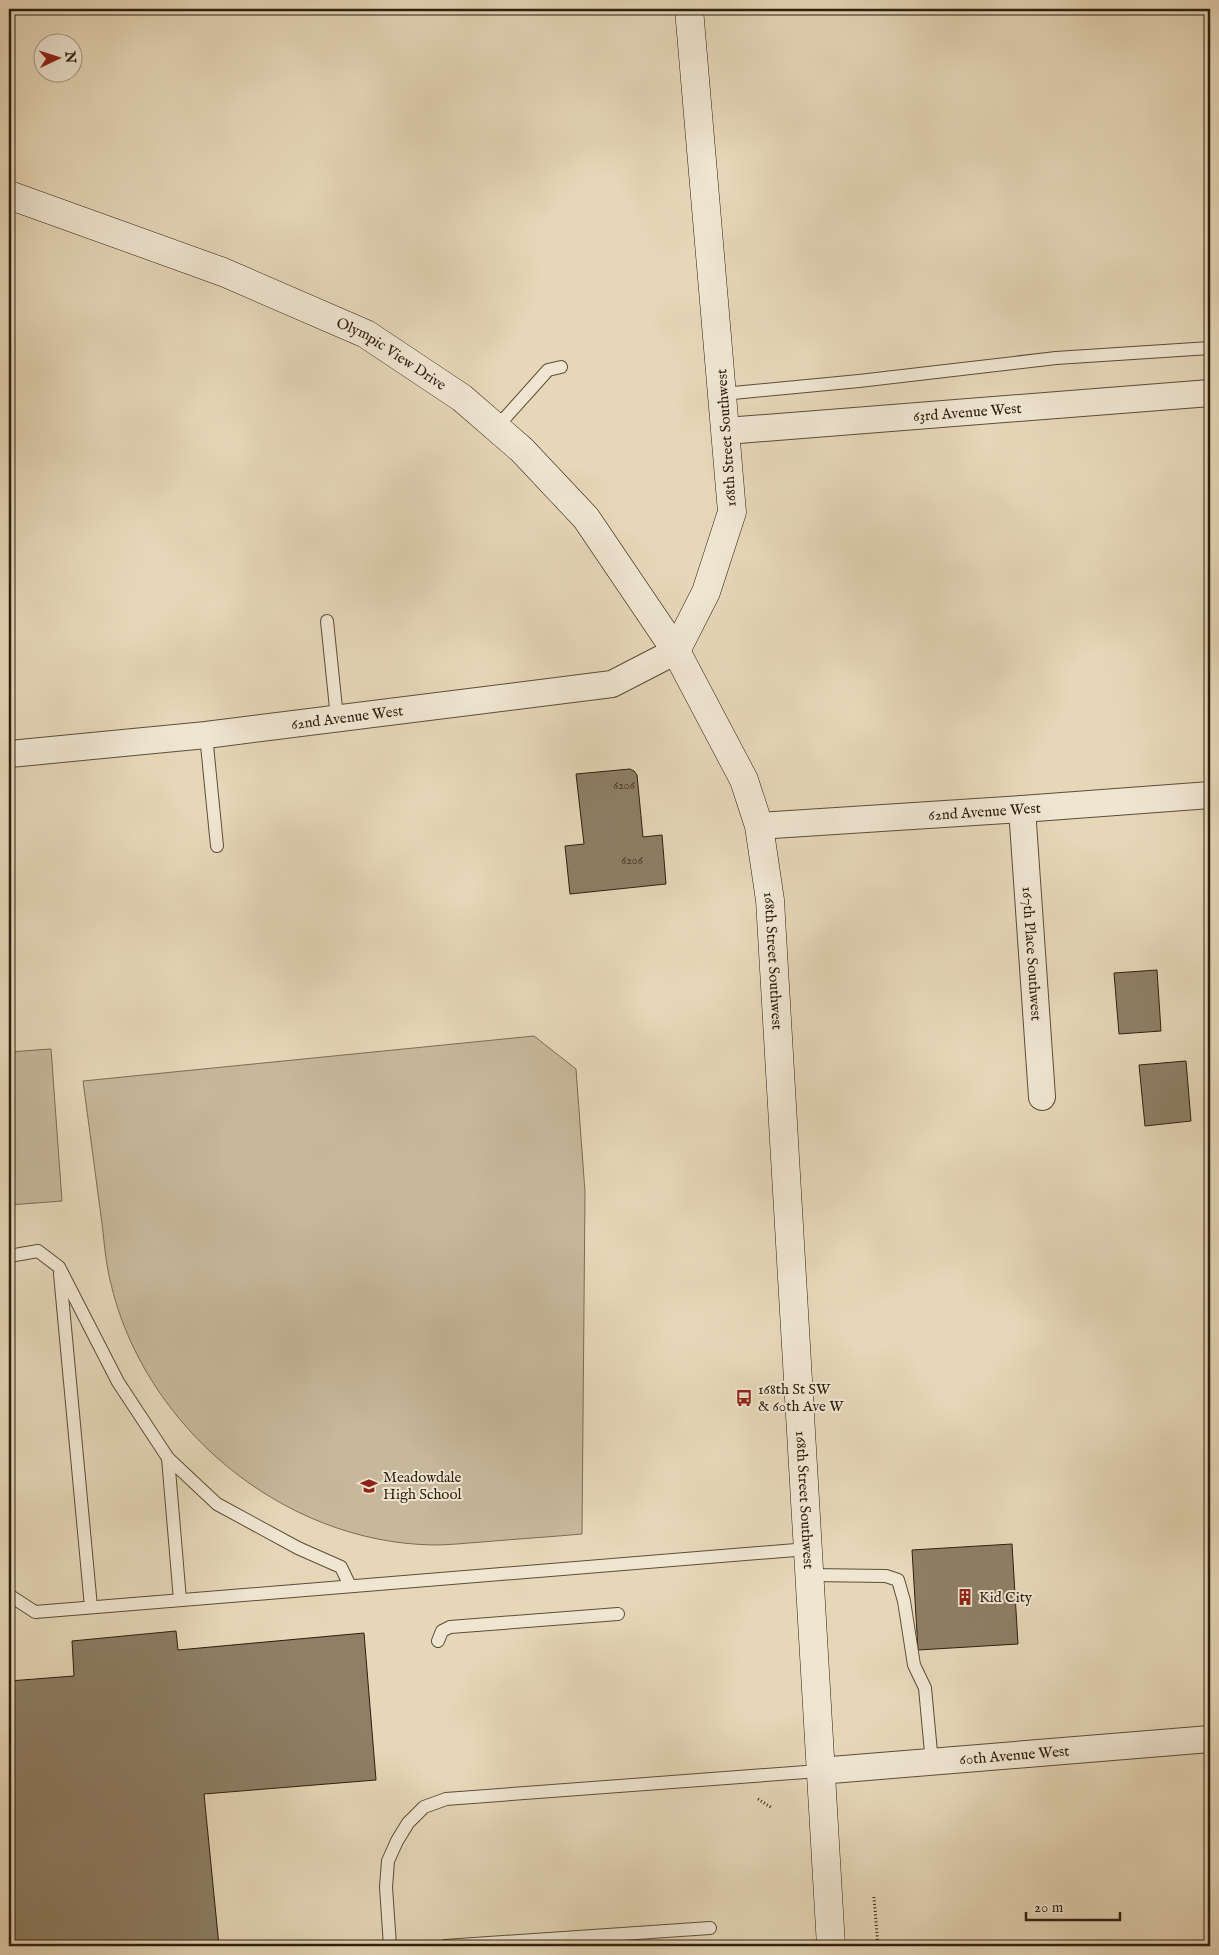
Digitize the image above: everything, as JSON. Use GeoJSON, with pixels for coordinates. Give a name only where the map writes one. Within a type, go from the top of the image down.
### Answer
{"type":"FeatureCollection","features":[{"type":"Feature","properties":{"kind":"main road","name":"168th Street Southwest"},"geometry":{"type":"LineString","coordinates":[[689,9],[732,512],[706,592],[676,651],[744,780],[759,826],[770,900],[830,1946]]}},
{"type":"Feature","properties":{"kind":"main road","name":"Olympic View Drive"},"geometry":{"type":"LineString","coordinates":[[9,195],[223,272],[366,334],[462,398],[522,450],[586,518],[676,651]]}},
{"type":"Feature","properties":{"kind":"street","name":"63rd Avenue West"},"geometry":{"type":"LineString","coordinates":[[726,431],[1210,393]]}},
{"type":"Feature","properties":{"kind":"street","name":"62nd Avenue West"},"geometry":{"type":"LineString","coordinates":[[9,754],[206,735],[612,684],[676,651]]}},
{"type":"Feature","properties":{"kind":"street","name":"62nd Avenue West"},"geometry":{"type":"LineString","coordinates":[[759,826],[1022,810],[1210,795]]}},
{"type":"Feature","properties":{"kind":"street","name":"167th Place Southwest"},"geometry":{"type":"LineString","coordinates":[[1022,810],[1042,1097]]}},
{"type":"Feature","properties":{"kind":"street","name":"60th Avenue West"},"geometry":{"type":"LineString","coordinates":[[819,1771],[1210,1739]]}},
{"type":"Feature","properties":{"kind":"lane"},"geometry":{"type":"LineString","coordinates":[[723,394],[859,381],[1056,358],[1210,348]]}},
{"type":"Feature","properties":{"kind":"lane"},"geometry":{"type":"LineString","coordinates":[[496,428],[548,370],[561,367]]}},
{"type":"Feature","properties":{"kind":"lane"},"geometry":{"type":"LineString","coordinates":[[327,621],[337,718]]}},
{"type":"Feature","properties":{"kind":"lane"},"geometry":{"type":"LineString","coordinates":[[206,735],[217,846]]}},
{"type":"Feature","properties":{"kind":"lane"},"geometry":{"type":"LineString","coordinates":[[9,1256],[38,1251],[59,1267],[118,1382],[168,1458],[217,1504],[298,1548],[341,1566],[350,1586]]}},
{"type":"Feature","properties":{"kind":"lane"},"geometry":{"type":"LineString","coordinates":[[59,1267],[91,1607]]}},
{"type":"Feature","properties":{"kind":"lane"},"geometry":{"type":"LineString","coordinates":[[168,1458],[180,1600]]}},
{"type":"Feature","properties":{"kind":"lane"},"geometry":{"type":"LineString","coordinates":[[9,1596],[36,1612],[350,1586],[809,1562],[886,1576],[898,1580],[904,1601],[914,1665],[926,1688],[932,1763]]}},
{"type":"Feature","properties":{"kind":"lane"},"geometry":{"type":"LineString","coordinates":[[438,1641],[442,1631],[450,1627],[618,1614]]}},
{"type":"Feature","properties":{"kind":"lane"},"geometry":{"type":"LineString","coordinates":[[390,1946],[386,1886],[388,1861],[408,1823],[424,1807],[446,1799],[819,1771]]}},
{"type":"Feature","properties":{"kind":"lane"},"geometry":{"type":"LineString","coordinates":[[445,1946],[710,1928]]}},
{"type":"Feature","properties":{"kind":"path"},"geometry":{"type":"LineString","coordinates":[[874,1897],[878,1946]]}},
{"type":"Feature","properties":{"kind":"shaded area"},"geometry":{"type":"Polygon","coordinates":[[[534,1036],[576,1069],[585,1192],[582,1534],[440,1545],[378,1539],[324,1523],[274,1499],[228,1467],[187,1428],[153,1383],[127,1334],[108,1272],[83,1081],[534,1036]]]}},
{"type":"Feature","properties":{"kind":"shaded area"},"geometry":{"type":"Polygon","coordinates":[[[51,1049],[62,1201],[9,1205],[9,1052],[51,1049]]]}},
{"type":"Feature","properties":{"kind":"building"},"geometry":{"type":"Polygon","coordinates":[[[630,769],[637,775],[643,837],[662,835],[666,884],[570,894],[565,846],[584,844],[576,774],[630,769]]]}},
{"type":"Feature","properties":{"kind":"building"},"geometry":{"type":"Polygon","coordinates":[[[1157,970],[1161,1031],[1119,1034],[1114,973],[1157,970]]]}},
{"type":"Feature","properties":{"kind":"building"},"geometry":{"type":"Polygon","coordinates":[[[1186,1061],[1191,1121],[1145,1126],[1139,1065],[1186,1061]]]}},
{"type":"Feature","properties":{"kind":"building","name":"Kid City"},"geometry":{"type":"Polygon","coordinates":[[[1012,1544],[1018,1644],[918,1650],[912,1550],[1012,1544]]]}},
{"type":"Feature","properties":{"kind":"building"},"geometry":{"type":"Polygon","coordinates":[[[176,1631],[178,1650],[364,1633],[376,1780],[204,1794],[219,1946],[9,1946],[9,1681],[74,1676],[72,1641],[176,1631]]]}},
{"type":"Feature","properties":{"kind":"place","name":"168th St SW & 60th Ave W"},"geometry":{"type":"Point","coordinates":[744,1398]}},
{"type":"Feature","properties":{"kind":"place","name":"Meadowdale High School"},"geometry":{"type":"Point","coordinates":[369,1486]}},
{"type":"Feature","properties":{"kind":"place","name":"Kid City"},"geometry":{"type":"Point","coordinates":[965,1597]}}]}
